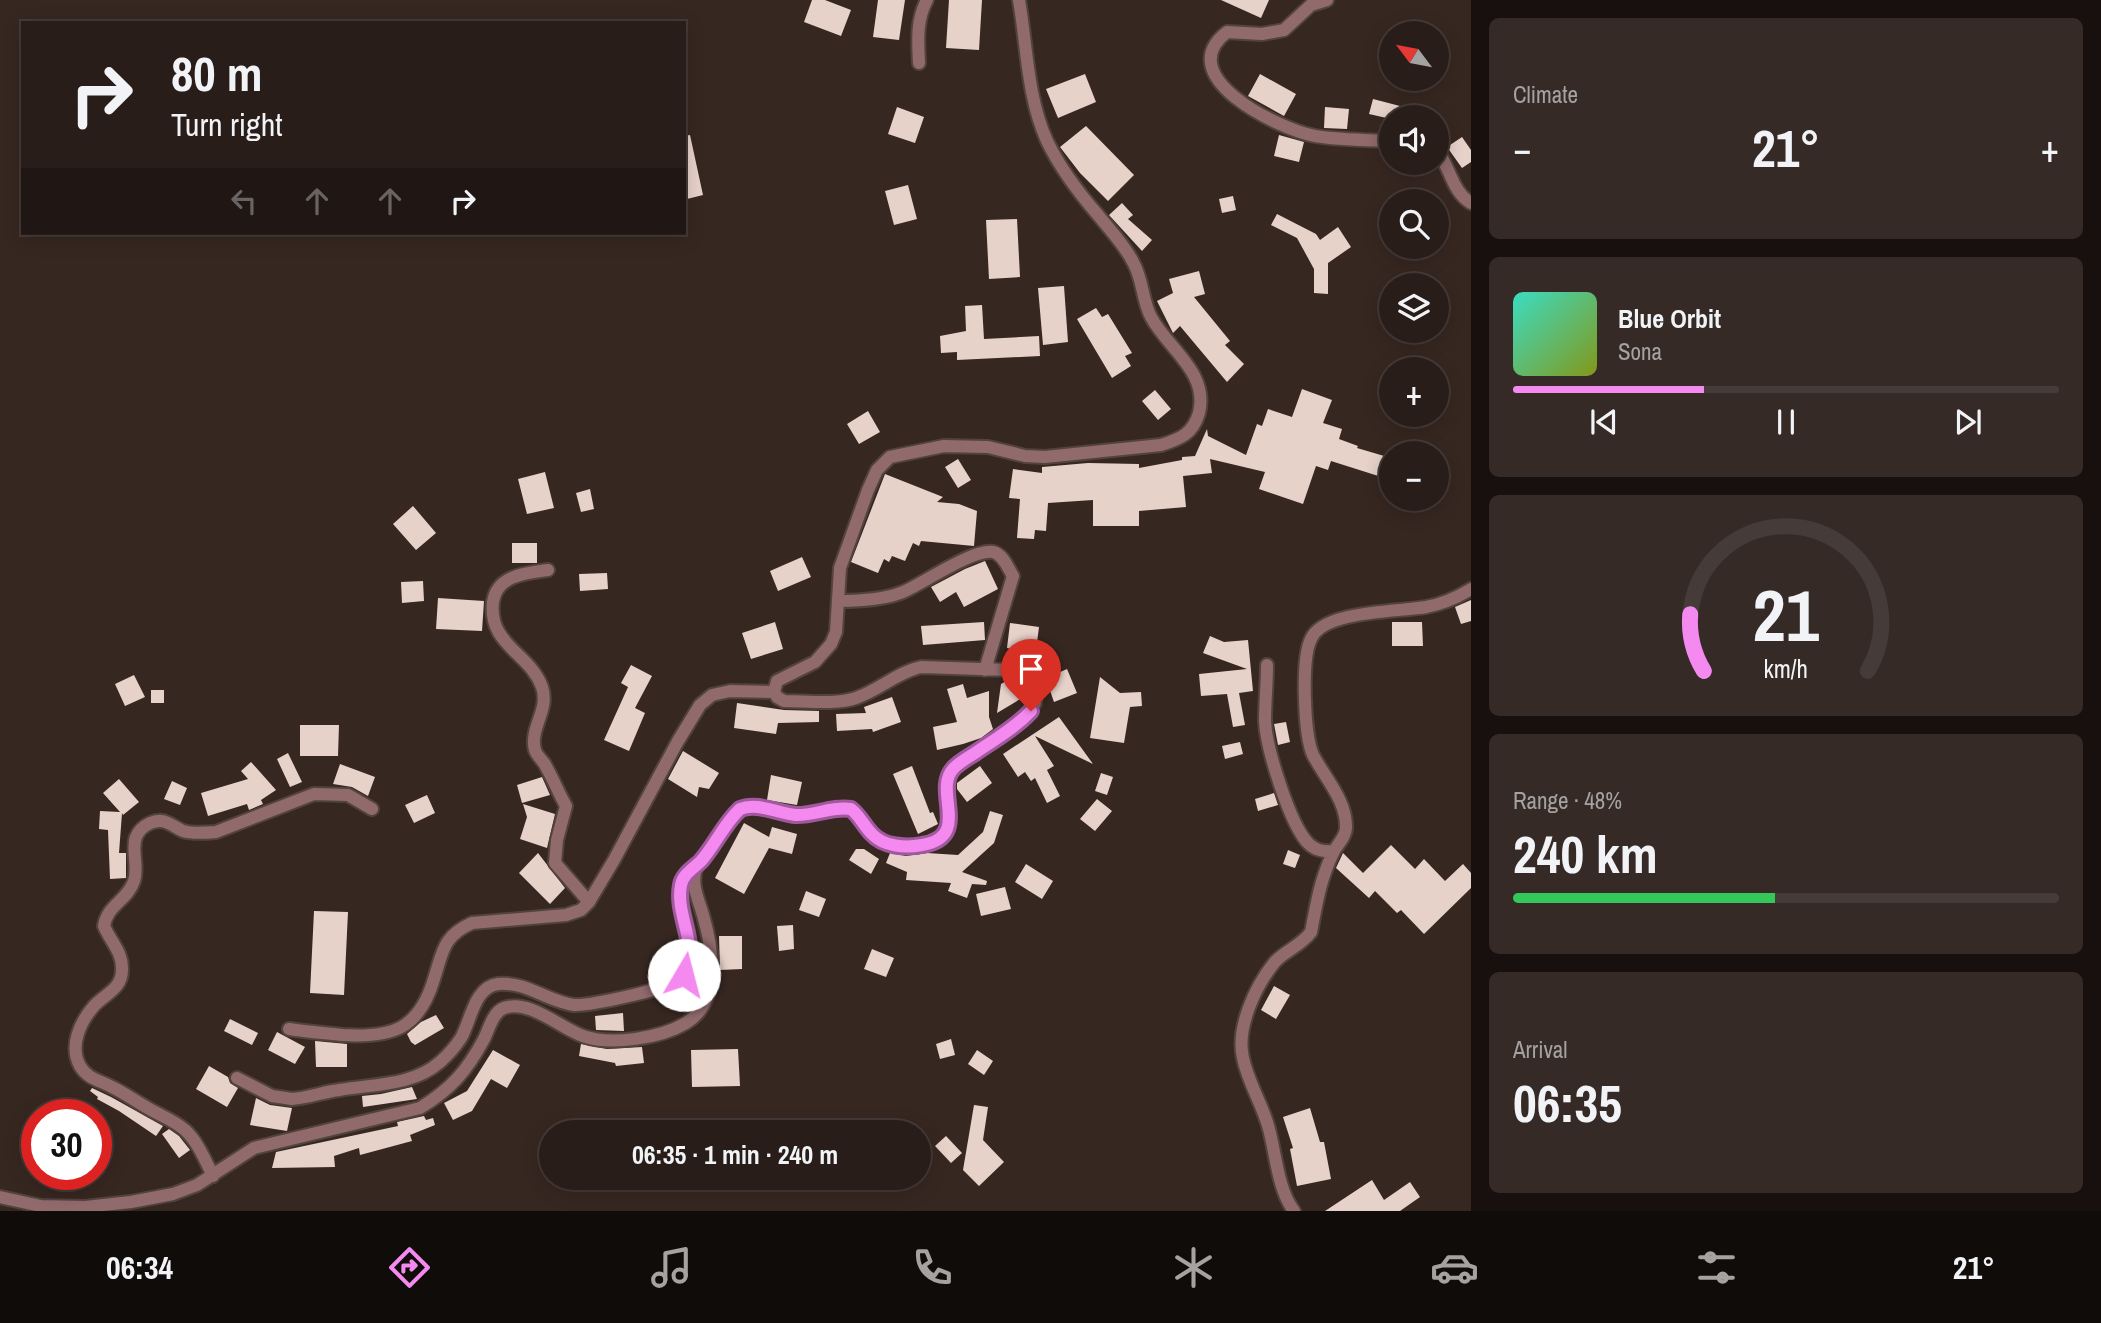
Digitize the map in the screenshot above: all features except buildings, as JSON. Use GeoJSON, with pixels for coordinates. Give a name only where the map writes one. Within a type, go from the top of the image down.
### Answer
{"type":"FeatureCollection","features":[{"type":"Feature","properties":{"kind":"street"},"geometry":{"type":"LineString","coordinates":[[919,64],[918,30],[926,0]]}},
{"type":"Feature","properties":{"kind":"street"},"geometry":{"type":"LineString","coordinates":[[774,692],[778,681],[815,662],[831,644],[836,632],[840,568],[877,470],[891,457],[944,446],[988,447],[1025,456],[1045,457],[1140,448],[1178,440],[1190,432],[1196,422],[1200,397],[1194,374],[1153,321],[1147,309],[1140,278],[1129,254],[1086,201],[1057,160],[1046,138],[1033,92],[1019,0]]}},
{"type":"Feature","properties":{"kind":"street"},"geometry":{"type":"LineString","coordinates":[[1327,0],[1311,5],[1284,30],[1262,34],[1227,32],[1217,40],[1213,51],[1211,65],[1215,78],[1232,96],[1286,126],[1314,136],[1379,140]]}},
{"type":"Feature","properties":{"kind":"street"},"geometry":{"type":"LineString","coordinates":[[1449,170],[1458,192],[1471,203]]}},
{"type":"Feature","properties":{"kind":"street"},"geometry":{"type":"LineString","coordinates":[[839,601],[863,601],[900,593],[941,570],[983,553],[995,552],[1003,559],[1013,576],[985,670]]}},
{"type":"Feature","properties":{"kind":"street"},"geometry":{"type":"LineString","coordinates":[[548,570],[522,573],[500,585],[494,597],[493,622],[502,638],[532,670],[541,684],[545,700],[535,731],[534,750],[566,806],[555,863],[589,902]]}},
{"type":"Feature","properties":{"kind":"street"},"geometry":{"type":"LineString","coordinates":[[1294,1211],[1286,1197],[1268,1125],[1245,1068],[1241,1044],[1253,1001],[1265,978],[1275,963],[1311,932],[1314,908],[1324,872],[1347,831],[1341,802],[1312,753],[1307,739],[1306,656],[1312,634],[1327,624],[1350,617],[1428,607],[1459,597],[1471,589]]}},
{"type":"Feature","properties":{"kind":"street"},"geometry":{"type":"LineString","coordinates":[[1267,666],[1265,723],[1274,767],[1294,824],[1311,846],[1334,851]]}},
{"type":"Feature","properties":{"kind":"street"},"geometry":{"type":"LineString","coordinates":[[237,1078],[272,1096],[292,1099],[419,1076],[439,1063],[455,1047],[467,1026],[478,997],[496,984],[537,991],[575,1005],[675,984],[688,968],[690,949],[681,898],[681,881],[701,860],[732,817],[747,806],[803,815],[844,808],[851,809],[873,836],[888,844],[906,847],[937,841],[948,824],[950,774],[954,767],[1015,726],[1031,711],[1036,694],[1034,684],[1028,677],[1010,670],[921,667],[848,700],[784,701],[774,692]]}},
{"type":"Feature","properties":{"kind":"street"},"geometry":{"type":"LineString","coordinates":[[289,1029],[370,1037],[395,1032],[418,1014],[428,996],[449,937],[460,928],[471,923],[566,915],[581,911],[589,902],[701,705],[712,695],[730,691],[774,692]]}},
{"type":"Feature","properties":{"kind":"street"},"geometry":{"type":"LineString","coordinates":[[213,1176],[198,1146],[186,1130],[90,1077],[79,1065],[75,1049],[77,1034],[83,1022],[94,1006],[116,988],[122,978],[123,967],[119,953],[104,926],[108,912],[129,891],[134,880],[137,836],[152,822],[165,821],[182,831],[216,832],[314,794],[348,795],[372,809]]}},
{"type":"Feature","properties":{"kind":"street"},"geometry":{"type":"LineString","coordinates":[[0,1197],[41,1206],[85,1207],[173,1194],[213,1176],[237,1157],[254,1148],[420,1108],[443,1094],[462,1076],[496,1014],[501,1009],[512,1006],[526,1008],[585,1037],[605,1040],[652,1036],[673,1031],[696,1016],[706,1001],[711,985],[706,929],[694,878],[701,860]]}},
{"type":"Feature","properties":{"kind":"route"},"geometry":{"type":"LineString","coordinates":[[684,975],[688,968],[690,949],[681,898],[681,881],[701,860],[740,809],[747,806],[803,815],[851,809],[880,841],[906,847],[929,844],[937,841],[948,824],[948,780],[954,767],[1015,726],[1031,711]]}}]}
